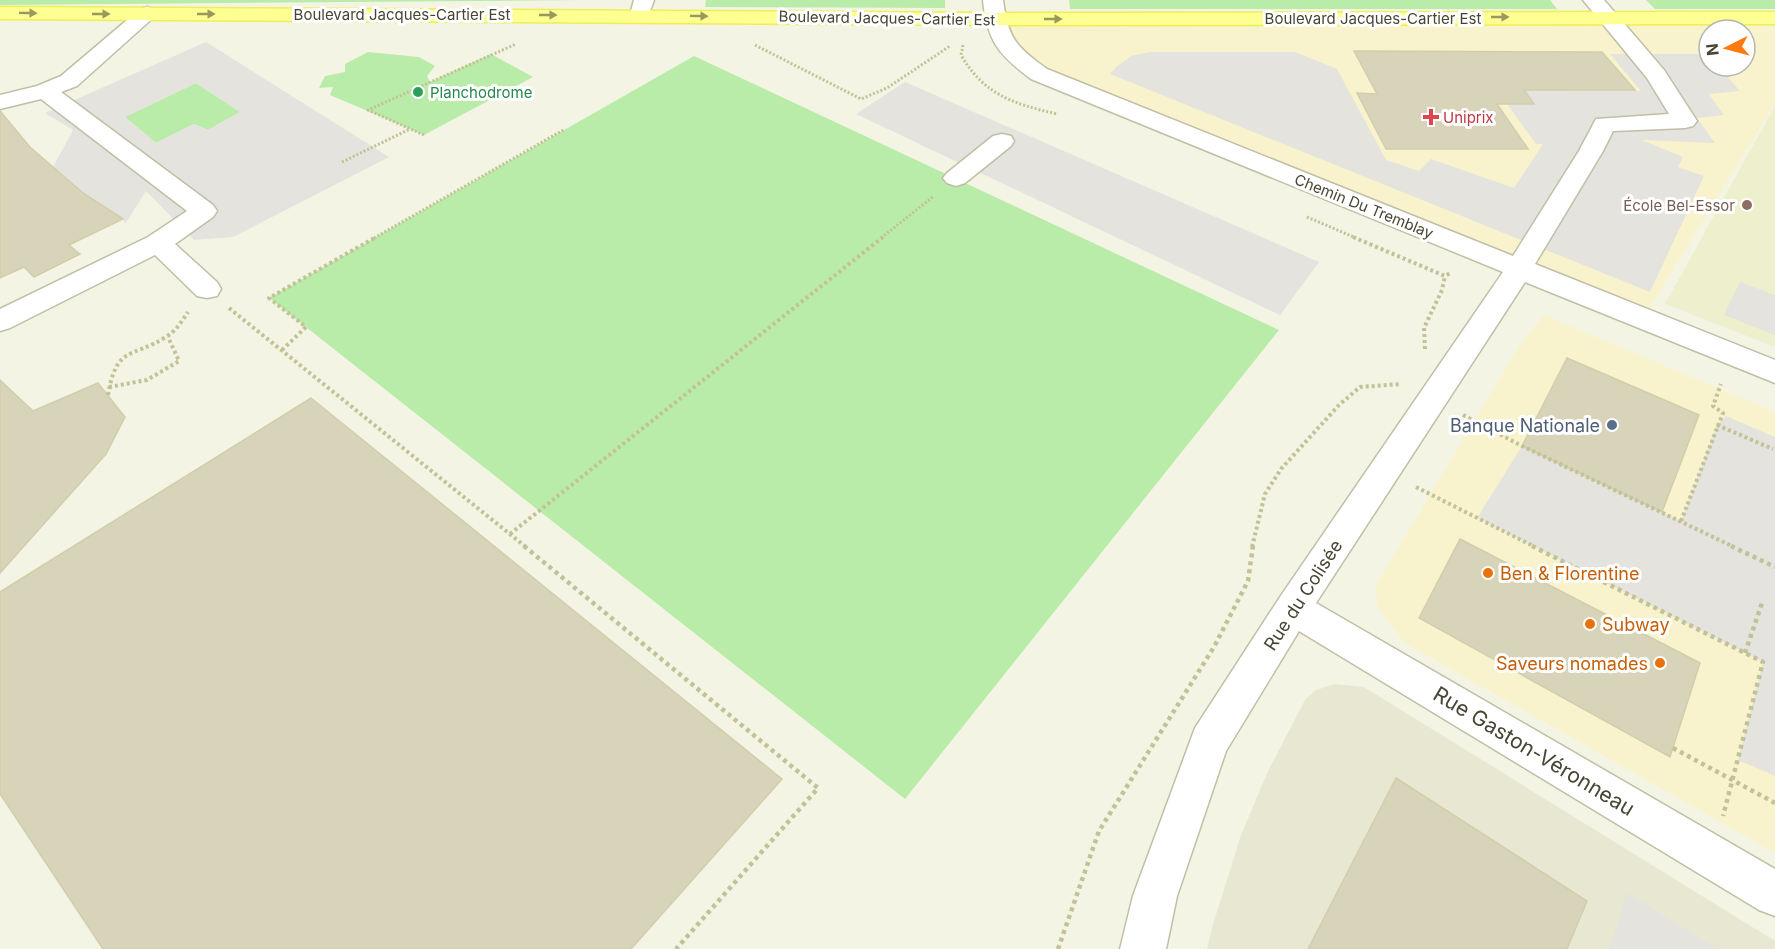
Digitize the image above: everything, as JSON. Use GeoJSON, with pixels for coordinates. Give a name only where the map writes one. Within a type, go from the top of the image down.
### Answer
{"type":"FeatureCollection","features":[{"type":"Feature","properties":{"kind":"main road","name":"Boulevard Jacques-Cartier Est"},"geometry":{"type":"LineString","coordinates":[[0,13],[642,8],[1601,9],[1775,18]]}},
{"type":"Feature","properties":{"kind":"street","name":"Chemin Du Tremblay"},"geometry":{"type":"LineString","coordinates":[[994,9],[1001,40],[1019,60],[1039,74],[1775,372]]}},
{"type":"Feature","properties":{"kind":"street","name":"Rue du Colisée"},"geometry":{"type":"LineString","coordinates":[[1143,949],[1155,896],[1209,742],[1293,608],[1436,391],[1506,290],[1552,216],[1605,123],[1685,121],[1656,75],[1601,9]]}},
{"type":"Feature","properties":{"kind":"street"},"geometry":{"type":"LineString","coordinates":[[0,102],[45,91],[69,81],[147,13]]}},
{"type":"Feature","properties":{"kind":"street"},"geometry":{"type":"LineString","coordinates":[[0,321],[158,243],[204,211],[45,91]]}},
{"type":"Feature","properties":{"kind":"street"},"geometry":{"type":"LineString","coordinates":[[956,178],[1002,141]]}},
{"type":"Feature","properties":{"kind":"street"},"geometry":{"type":"LineString","coordinates":[[158,243],[207,289]]}},
{"type":"Feature","properties":{"kind":"street","name":"Rue Gaston-Véronneau"},"geometry":{"type":"LineString","coordinates":[[1293,608],[1775,894]]}},
{"type":"Feature","properties":{"kind":"path"},"geometry":{"type":"LineString","coordinates":[[749,42],[861,99],[887,88],[956,42]]}},
{"type":"Feature","properties":{"kind":"path"},"geometry":{"type":"LineString","coordinates":[[424,135],[368,110],[519,43]]}},
{"type":"Feature","properties":{"kind":"path"},"geometry":{"type":"LineString","coordinates":[[342,162],[411,129]]}},
{"type":"Feature","properties":{"kind":"path"},"geometry":{"type":"LineString","coordinates":[[282,350],[306,327],[269,298],[566,129]]}},
{"type":"Feature","properties":{"kind":"path"},"geometry":{"type":"LineString","coordinates":[[510,534],[956,178]]}},
{"type":"Feature","properties":{"kind":"path"},"geometry":{"type":"LineString","coordinates":[[1436,391],[1424,362],[1425,328],[1442,290],[1444,276]]}},
{"type":"Feature","properties":{"kind":"path"},"geometry":{"type":"LineString","coordinates":[[108,395],[110,375],[125,353],[168,336],[207,289],[510,534],[818,788],[675,949]]}},
{"type":"Feature","properties":{"kind":"path"},"geometry":{"type":"LineString","coordinates":[[109,387],[147,380],[179,361],[168,336]]}},
{"type":"Feature","properties":{"kind":"path"},"geometry":{"type":"LineString","coordinates":[[1058,949],[1099,831],[1214,647],[1248,581],[1253,542],[1265,494],[1281,469],[1339,405],[1360,387],[1381,384],[1436,391],[1522,446],[1775,567]]}},
{"type":"Feature","properties":{"kind":"path"},"geometry":{"type":"LineString","coordinates":[[1681,521],[1723,413],[1713,406],[1721,384]]}},
{"type":"Feature","properties":{"kind":"path"},"geometry":{"type":"LineString","coordinates":[[1717,425],[1773,449]]}},
{"type":"Feature","properties":{"kind":"path"},"geometry":{"type":"LineString","coordinates":[[1384,471],[1763,662],[1713,857]]}},
{"type":"Feature","properties":{"kind":"path"},"geometry":{"type":"LineString","coordinates":[[1745,653],[1762,603]]}},
{"type":"Feature","properties":{"kind":"path"},"geometry":{"type":"LineString","coordinates":[[1673,748],[1775,803]]}},
{"type":"Feature","properties":{"kind":"shaded area"},"geometry":{"type":"Polygon","coordinates":[[[1697,18],[1697,78],[1757,78],[1757,18],[1775,18],[1775,103],[1643,319],[1039,74],[995,19],[1697,18]]]}},
{"type":"Feature","properties":{"kind":"shaded area"},"geometry":{"type":"Polygon","coordinates":[[[206,42],[389,157],[233,237],[194,240],[146,191],[125,224],[123,219],[83,193],[53,167],[73,130],[45,113],[206,42]],[[196,83],[125,117],[156,143],[194,124],[208,130],[240,112],[196,83]]]}},
{"type":"Feature","properties":{"kind":"shaded area"},"geometry":{"type":"Polygon","coordinates":[[[1150,52],[1295,52],[1337,69],[1386,160],[1419,171],[1431,159],[1514,188],[1543,144],[1536,144],[1507,104],[1534,104],[1524,90],[1641,91],[1610,54],[1697,54],[1697,78],[1729,78],[1740,91],[1709,94],[1724,115],[1697,118],[1715,143],[1642,140],[1683,157],[1678,167],[1704,176],[1650,292],[1110,74],[1131,56],[1150,52]]]}},
{"type":"Feature","properties":{"kind":"shaded area"},"geometry":{"type":"Polygon","coordinates":[[[905,82],[1319,262],[1280,315],[856,114],[905,82]]]}},
{"type":"Feature","properties":{"kind":"shaded area","name":"École Bel-Essor"},"geometry":{"type":"Polygon","coordinates":[[[1775,106],[1775,347],[1665,304],[1775,106]]]}},
{"type":"Feature","properties":{"kind":"shaded area"},"geometry":{"type":"Polygon","coordinates":[[[1740,282],[1775,295],[1775,335],[1724,315],[1740,282]]]}},
{"type":"Feature","properties":{"kind":"shaded area"},"geometry":{"type":"Polygon","coordinates":[[[1544,315],[1775,412],[1775,853],[1405,643],[1378,608],[1375,587],[1519,346],[1544,315]]]}},
{"type":"Feature","properties":{"kind":"shaded area"},"geometry":{"type":"Polygon","coordinates":[[[1726,416],[1775,437],[1775,776],[1738,760],[1763,662],[1477,518],[1522,446],[1681,521],[1717,425],[1726,416]]]}},
{"type":"Feature","properties":{"kind":"shaded area"},"geometry":{"type":"Polygon","coordinates":[[[1335,684],[1364,687],[1775,941],[1775,949],[1207,949],[1241,835],[1268,771],[1305,700],[1316,690],[1335,684]]]}},
{"type":"Feature","properties":{"kind":"shaded area"},"geometry":{"type":"Polygon","coordinates":[[[1627,893],[1718,949],[1610,949],[1627,893]]]}},
{"type":"Feature","properties":{"kind":"green space"},"geometry":{"type":"Polygon","coordinates":[[[0,0],[585,0],[0,5],[0,0]]]}},
{"type":"Feature","properties":{"kind":"green space"},"geometry":{"type":"Polygon","coordinates":[[[706,0],[945,0],[945,8],[705,7],[706,0]]]}},
{"type":"Feature","properties":{"kind":"green space"},"geometry":{"type":"Polygon","coordinates":[[[1069,0],[1550,0],[1557,9],[1070,9],[1069,0]]]}},
{"type":"Feature","properties":{"kind":"green space"},"geometry":{"type":"Polygon","coordinates":[[[1646,0],[1775,0],[1775,9],[1655,9],[1646,0]]]}},
{"type":"Feature","properties":{"kind":"green space","name":"Planchodrome"},"geometry":{"type":"Polygon","coordinates":[[[368,52],[419,57],[435,66],[427,76],[430,82],[491,54],[533,77],[424,135],[330,95],[333,87],[319,88],[325,76],[345,72],[345,64],[368,52]]]}},
{"type":"Feature","properties":{"kind":"green space"},"geometry":{"type":"Polygon","coordinates":[[[694,56],[1279,330],[905,799],[269,298],[694,56]]]}},
{"type":"Feature","properties":{"kind":"green space"},"geometry":{"type":"Polygon","coordinates":[[[196,83],[240,112],[208,130],[194,124],[156,143],[125,117],[196,83]]]}},
{"type":"Feature","properties":{"kind":"building"},"geometry":{"type":"Polygon","coordinates":[[[1354,51],[1602,52],[1635,90],[1524,90],[1534,104],[1497,104],[1528,149],[1386,149],[1357,93],[1377,94],[1354,51]]]}},
{"type":"Feature","properties":{"kind":"building"},"geometry":{"type":"Polygon","coordinates":[[[0,111],[30,147],[83,193],[123,219],[69,245],[80,254],[34,277],[24,267],[0,278],[0,111]]]}},
{"type":"Feature","properties":{"kind":"building"},"geometry":{"type":"Polygon","coordinates":[[[1567,358],[1699,415],[1662,512],[1522,446],[1567,358]]]}},
{"type":"Feature","properties":{"kind":"building"},"geometry":{"type":"Polygon","coordinates":[[[0,380],[33,411],[98,383],[125,417],[106,454],[0,573],[0,380]]]}},
{"type":"Feature","properties":{"kind":"building"},"geometry":{"type":"Polygon","coordinates":[[[311,398],[782,779],[631,949],[103,949],[0,794],[0,592],[311,398]]]}},
{"type":"Feature","properties":{"kind":"building"},"geometry":{"type":"Polygon","coordinates":[[[1460,539],[1700,663],[1670,757],[1419,618],[1460,539]]]}},
{"type":"Feature","properties":{"kind":"building"},"geometry":{"type":"Polygon","coordinates":[[[1396,778],[1587,901],[1567,949],[1308,949],[1396,778]]]}},
{"type":"Feature","properties":{"kind":"place","name":"Planchodrome"},"geometry":{"type":"Point","coordinates":[418,92]}},
{"type":"Feature","properties":{"kind":"place","name":"Uniprix"},"geometry":{"type":"Point","coordinates":[1431,117]}},
{"type":"Feature","properties":{"kind":"place","name":"École Bel-Essor"},"geometry":{"type":"Point","coordinates":[1747,205]}},
{"type":"Feature","properties":{"kind":"place","name":"Banque Nationale"},"geometry":{"type":"Point","coordinates":[1612,425]}},
{"type":"Feature","properties":{"kind":"place","name":"Ben & Florentine"},"geometry":{"type":"Point","coordinates":[1488,573]}},
{"type":"Feature","properties":{"kind":"place","name":"Subway"},"geometry":{"type":"Point","coordinates":[1590,624]}},
{"type":"Feature","properties":{"kind":"place","name":"Saveurs nomades"},"geometry":{"type":"Point","coordinates":[1660,663]}}]}
